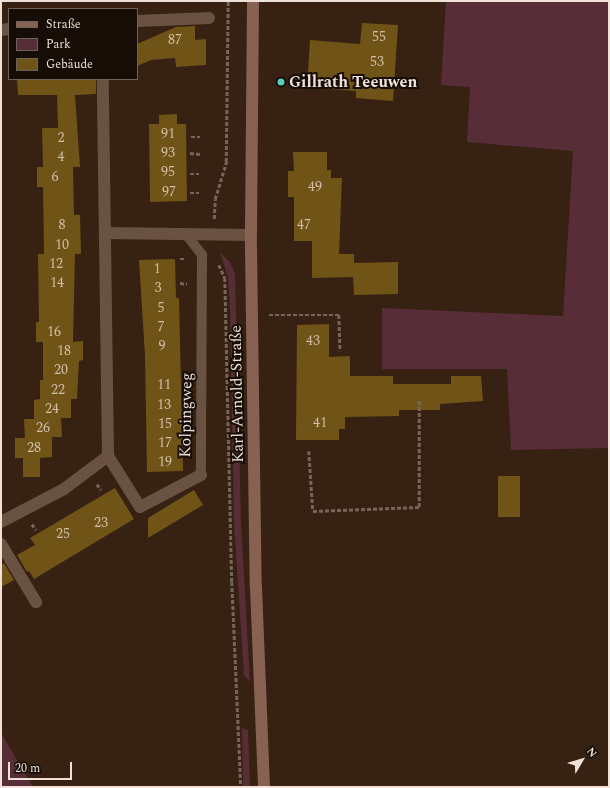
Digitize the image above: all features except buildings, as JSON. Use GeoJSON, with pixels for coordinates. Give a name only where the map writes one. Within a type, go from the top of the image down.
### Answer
{"type":"FeatureCollection","features":[{"type":"Feature","properties":{"kind":"main road","name":"Karl-Arnold-Straße"},"geometry":{"type":"LineString","coordinates":[[253,1],[251,235],[252,315],[256,586],[264,787]]}},
{"type":"Feature","properties":{"kind":"street"},"geometry":{"type":"LineString","coordinates":[[138,22],[210,18]]}},
{"type":"Feature","properties":{"kind":"street"},"geometry":{"type":"LineString","coordinates":[[1,522],[64,489],[108,456],[104,311],[106,233],[103,80]]}},
{"type":"Feature","properties":{"kind":"street"},"geometry":{"type":"LineString","coordinates":[[106,233],[251,235]]}},
{"type":"Feature","properties":{"kind":"street","name":"Kolpingweg"},"geometry":{"type":"LineString","coordinates":[[108,456],[140,507],[201,475]]}},
{"type":"Feature","properties":{"kind":"street"},"geometry":{"type":"LineString","coordinates":[[1,544],[36,602]]}},
{"type":"Feature","properties":{"kind":"lane","name":"Kolpingweg"},"geometry":{"type":"LineString","coordinates":[[185,233],[202,255],[201,475]]}},
{"type":"Feature","properties":{"kind":"path"},"geometry":{"type":"LineString","coordinates":[[214,235],[215,199],[226,162],[228,1]]}},
{"type":"Feature","properties":{"kind":"path"},"geometry":{"type":"LineString","coordinates":[[191,137],[200,137]]}},
{"type":"Feature","properties":{"kind":"path"},"geometry":{"type":"LineString","coordinates":[[190,153],[200,154]]}},
{"type":"Feature","properties":{"kind":"path"},"geometry":{"type":"LineString","coordinates":[[190,174],[199,174]]}},
{"type":"Feature","properties":{"kind":"path"},"geometry":{"type":"LineString","coordinates":[[190,192],[199,193]]}},
{"type":"Feature","properties":{"kind":"path"},"geometry":{"type":"LineString","coordinates":[[217,262],[225,278],[232,582],[241,787]]}},
{"type":"Feature","properties":{"kind":"path"},"geometry":{"type":"LineString","coordinates":[[252,315],[339,315],[340,351]]}},
{"type":"Feature","properties":{"kind":"path"},"geometry":{"type":"LineString","coordinates":[[308,451],[313,511],[419,507],[419,400]]}},
{"type":"Feature","properties":{"kind":"green space"},"geometry":{"type":"Polygon","coordinates":[[[446,1],[609,1],[609,448],[511,450],[507,369],[382,369],[382,308],[563,316],[573,151],[467,142],[470,87],[441,85],[446,1]]]}},
{"type":"Feature","properties":{"kind":"green space"},"geometry":{"type":"Polygon","coordinates":[[[220,253],[230,262],[235,274],[241,522],[250,682],[244,675],[234,524],[230,309],[228,277],[220,253]]]}},
{"type":"Feature","properties":{"kind":"green space"},"geometry":{"type":"Polygon","coordinates":[[[242,728],[248,730],[250,787],[243,787],[242,728]]]}},
{"type":"Feature","properties":{"kind":"green space"},"geometry":{"type":"Polygon","coordinates":[[[1,733],[33,787],[1,787],[1,733]]]}},
{"type":"Feature","properties":{"kind":"place","name":"Gillrath Teeuwen"},"geometry":{"type":"Point","coordinates":[281,82]}}]}
